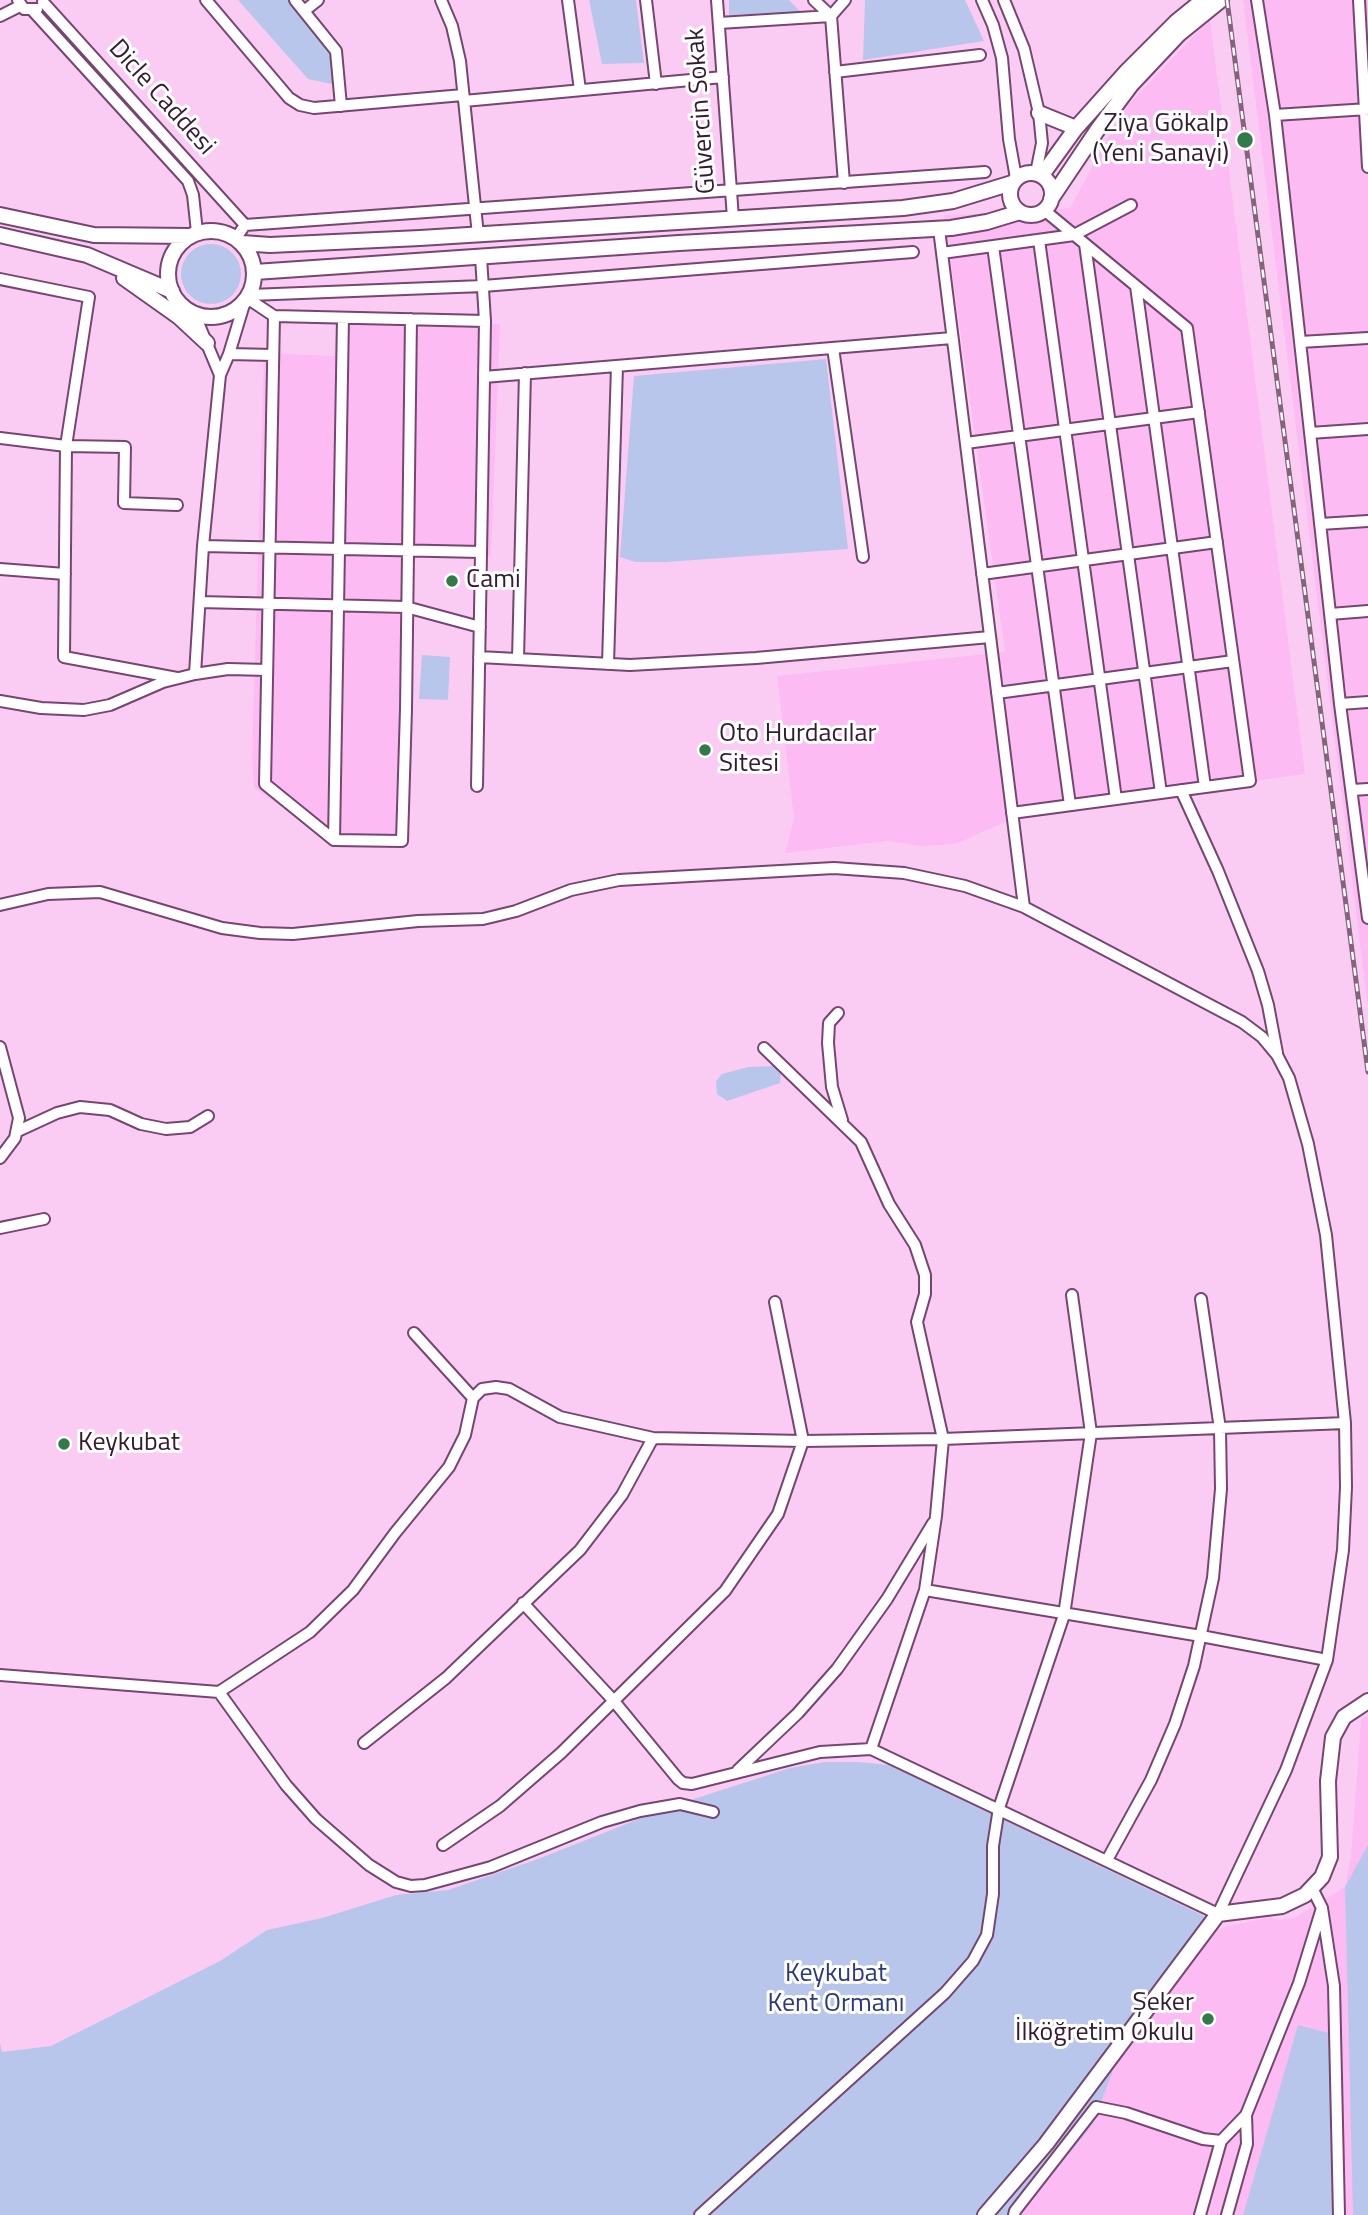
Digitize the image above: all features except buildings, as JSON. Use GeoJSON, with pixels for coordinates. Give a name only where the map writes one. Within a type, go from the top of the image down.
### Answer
{"type":"FeatureCollection","features":[{"type":"Feature","properties":{"kind":"street"},"geometry":{"type":"LineString","coordinates":[[206,0],[294,102],[309,108],[723,78]]}},
{"type":"Feature","properties":{"kind":"street"},"geometry":{"type":"LineString","coordinates":[[295,0],[336,51],[341,106]]}},
{"type":"Feature","properties":{"kind":"street"},"geometry":{"type":"LineString","coordinates":[[304,11],[318,0]]}},
{"type":"Feature","properties":{"kind":"street"},"geometry":{"type":"LineString","coordinates":[[441,0],[457,43],[478,234]]}},
{"type":"Feature","properties":{"kind":"street"},"geometry":{"type":"LineString","coordinates":[[568,0],[580,90]]}},
{"type":"Feature","properties":{"kind":"street"},"geometry":{"type":"LineString","coordinates":[[646,0],[656,84]]}},
{"type":"Feature","properties":{"kind":"street","name":"Güvercin Sokak"},"geometry":{"type":"LineString","coordinates":[[717,0],[733,218]]}},
{"type":"Feature","properties":{"kind":"street"},"geometry":{"type":"LineString","coordinates":[[814,0],[831,16],[844,183]]}},
{"type":"Feature","properties":{"kind":"street"},"geometry":{"type":"LineString","coordinates":[[719,23],[831,16],[845,0]]}},
{"type":"Feature","properties":{"kind":"street"},"geometry":{"type":"LineString","coordinates":[[982,0],[993,25],[1002,58],[1014,180],[1010,199],[1020,212]]}},
{"type":"Feature","properties":{"kind":"street"},"geometry":{"type":"LineString","coordinates":[[1004,0],[1024,49],[1039,113],[1042,143],[1039,174]]}},
{"type":"Feature","properties":{"kind":"street"},"geometry":{"type":"LineString","coordinates":[[1039,174],[1076,128],[1163,34],[1203,0]]}},
{"type":"Feature","properties":{"kind":"street"},"geometry":{"type":"LineString","coordinates":[[255,272],[939,229],[970,226],[1020,212],[1030,215],[1048,205],[1098,129],[1131,85],[1193,21],[1221,0]]}},
{"type":"Feature","properties":{"kind":"street"},"geometry":{"type":"LineString","coordinates":[[1257,0],[1275,116],[1340,704],[1366,883],[1368,918]]}},
{"type":"Feature","properties":{"kind":"street"},"geometry":{"type":"LineString","coordinates":[[1359,0],[1368,167]]}},
{"type":"Feature","properties":{"kind":"street"},"geometry":{"type":"LineString","coordinates":[[0,16],[19,3],[33,11],[41,6],[43,1]]}},
{"type":"Feature","properties":{"kind":"street","name":"Dicle Caddesi"},"geometry":{"type":"LineString","coordinates":[[43,1],[246,225]]}},
{"type":"Feature","properties":{"kind":"street","name":"Dicle Caddesi"},"geometry":{"type":"LineString","coordinates":[[33,11],[188,181],[197,214],[194,234]]}},
{"type":"Feature","properties":{"kind":"street"},"geometry":{"type":"LineString","coordinates":[[835,72],[980,55]]}},
{"type":"Feature","properties":{"kind":"street"},"geometry":{"type":"LineString","coordinates":[[1275,116],[1366,109]]}},
{"type":"Feature","properties":{"kind":"street"},"geometry":{"type":"LineString","coordinates":[[1039,113],[1076,128]]}},
{"type":"Feature","properties":{"kind":"street"},"geometry":{"type":"LineString","coordinates":[[239,240],[246,225],[985,172]]}},
{"type":"Feature","properties":{"kind":"street"},"geometry":{"type":"LineString","coordinates":[[0,215],[94,235],[194,234],[213,230],[239,240],[270,245],[920,206],[973,196],[1025,173],[1039,174],[1049,183],[1048,205],[1074,235],[1187,328],[1250,781],[1012,813]]}},
{"type":"Feature","properties":{"kind":"street"},"geometry":{"type":"LineString","coordinates":[[942,253],[1074,235],[1131,205]]}},
{"type":"Feature","properties":{"kind":"street"},"geometry":{"type":"LineString","coordinates":[[939,229],[1024,906]]}},
{"type":"Feature","properties":{"kind":"street"},"geometry":{"type":"LineString","coordinates":[[194,234],[178,246],[170,260],[168,276],[172,291],[181,304],[194,313],[218,317],[233,312],[247,298],[483,286],[913,253]]}},
{"type":"Feature","properties":{"kind":"street"},"geometry":{"type":"LineString","coordinates":[[0,235],[87,255],[172,291]]}},
{"type":"Feature","properties":{"kind":"street"},"geometry":{"type":"LineString","coordinates":[[195,674],[203,546],[220,375],[255,272],[251,256],[239,240]]}},
{"type":"Feature","properties":{"kind":"street"},"geometry":{"type":"LineString","coordinates":[[1039,240],[1116,799]]}},
{"type":"Feature","properties":{"kind":"street"},"geometry":{"type":"LineString","coordinates":[[1085,244],[1161,793]]}},
{"type":"Feature","properties":{"kind":"street"},"geometry":{"type":"LineString","coordinates":[[993,246],[1070,805]]}},
{"type":"Feature","properties":{"kind":"street"},"geometry":{"type":"LineString","coordinates":[[87,255],[162,304],[206,343]]}},
{"type":"Feature","properties":{"kind":"street"},"geometry":{"type":"LineString","coordinates":[[477,786],[485,321],[481,257]]}},
{"type":"Feature","properties":{"kind":"street"},"geometry":{"type":"LineString","coordinates":[[0,279],[89,297],[66,446],[64,657],[177,678]]}},
{"type":"Feature","properties":{"kind":"street"},"geometry":{"type":"LineString","coordinates":[[1136,286],[1205,787]]}},
{"type":"Feature","properties":{"kind":"street"},"geometry":{"type":"LineString","coordinates":[[247,298],[274,316],[485,321]]}},
{"type":"Feature","properties":{"kind":"street"},"geometry":{"type":"LineString","coordinates":[[194,313],[220,375]]}},
{"type":"Feature","properties":{"kind":"street"},"geometry":{"type":"LineString","coordinates":[[274,316],[265,784],[334,840],[402,841],[411,319]]}},
{"type":"Feature","properties":{"kind":"street"},"geometry":{"type":"LineString","coordinates":[[334,840],[344,318]]}},
{"type":"Feature","properties":{"kind":"street"},"geometry":{"type":"LineString","coordinates":[[484,377],[952,338]]}},
{"type":"Feature","properties":{"kind":"street"},"geometry":{"type":"LineString","coordinates":[[1300,342],[1368,338]]}},
{"type":"Feature","properties":{"kind":"street"},"geometry":{"type":"LineString","coordinates":[[833,348],[863,557]]}},
{"type":"Feature","properties":{"kind":"street"},"geometry":{"type":"LineString","coordinates":[[229,354],[273,355]]}},
{"type":"Feature","properties":{"kind":"street"},"geometry":{"type":"LineString","coordinates":[[608,664],[617,366]]}},
{"type":"Feature","properties":{"kind":"street"},"geometry":{"type":"LineString","coordinates":[[518,659],[525,373]]}},
{"type":"Feature","properties":{"kind":"street"},"geometry":{"type":"LineString","coordinates":[[965,443],[1199,412]]}},
{"type":"Feature","properties":{"kind":"street"},"geometry":{"type":"LineString","coordinates":[[1310,433],[1368,429]]}},
{"type":"Feature","properties":{"kind":"street"},"geometry":{"type":"LineString","coordinates":[[0,438],[66,446],[125,447],[124,503],[177,505]]}},
{"type":"Feature","properties":{"kind":"street"},"geometry":{"type":"LineString","coordinates":[[1320,524],[1368,521]]}},
{"type":"Feature","properties":{"kind":"street"},"geometry":{"type":"LineString","coordinates":[[982,574],[1217,542]]}},
{"type":"Feature","properties":{"kind":"street"},"geometry":{"type":"LineString","coordinates":[[203,546],[481,552]]}},
{"type":"Feature","properties":{"kind":"street"},"geometry":{"type":"LineString","coordinates":[[0,569],[65,574]]}},
{"type":"Feature","properties":{"kind":"street"},"geometry":{"type":"LineString","coordinates":[[200,602],[406,607],[480,627]]}},
{"type":"Feature","properties":{"kind":"street"},"geometry":{"type":"LineString","coordinates":[[1330,614],[1368,611]]}},
{"type":"Feature","properties":{"kind":"street"},"geometry":{"type":"LineString","coordinates":[[479,657],[630,665],[756,658],[990,637]]}},
{"type":"Feature","properties":{"kind":"street"},"geometry":{"type":"LineString","coordinates":[[997,693],[1233,661]]}},
{"type":"Feature","properties":{"kind":"street"},"geometry":{"type":"LineString","coordinates":[[0,701],[41,708],[84,710],[116,703],[177,678],[195,674],[228,669],[267,670]]}},
{"type":"Feature","properties":{"kind":"street"},"geometry":{"type":"LineString","coordinates":[[1340,704],[1368,702]]}},
{"type":"Feature","properties":{"kind":"street"},"geometry":{"type":"LineString","coordinates":[[1352,790],[1368,789]]}},
{"type":"Feature","properties":{"kind":"street"},"geometry":{"type":"LineString","coordinates":[[985,2215],[1046,2144],[1218,1914],[1286,1770],[1327,1660],[1343,1550],[1345,1423],[1328,1256],[1317,1183],[1293,1090],[1277,1055],[1268,1005],[1258,971],[1218,871],[1181,790]]}},
{"type":"Feature","properties":{"kind":"street"},"geometry":{"type":"LineString","coordinates":[[0,905],[48,894],[100,892],[222,928],[293,934],[418,921],[483,919],[516,911],[571,890],[619,880],[834,868],[880,871],[946,881],[1024,906],[1242,1022],[1262,1037],[1277,1055]]}},
{"type":"Feature","properties":{"kind":"street"},"geometry":{"type":"LineString","coordinates":[[838,1013],[829,1023],[828,1044],[832,1087],[843,1123]]}},
{"type":"Feature","properties":{"kind":"street"},"geometry":{"type":"LineString","coordinates":[[0,1047],[18,1111],[18,1131]]}},
{"type":"Feature","properties":{"kind":"street"},"geometry":{"type":"LineString","coordinates":[[764,1048],[843,1123],[866,1149],[889,1203],[919,1254],[926,1286],[917,1322],[943,1439],[936,1516],[925,1590],[871,1749]]}},
{"type":"Feature","properties":{"kind":"street"},"geometry":{"type":"LineString","coordinates":[[0,1158],[18,1131],[57,1113],[80,1107],[110,1110],[141,1124],[166,1129],[190,1128],[208,1116]]}},
{"type":"Feature","properties":{"kind":"street"},"geometry":{"type":"LineString","coordinates":[[0,1228],[44,1219]]}},
{"type":"Feature","properties":{"kind":"street"},"geometry":{"type":"LineString","coordinates":[[700,2215],[929,2010],[956,1982],[984,1943],[991,1918],[993,1846],[999,1808],[1065,1615],[1091,1433],[1072,1295]]}},
{"type":"Feature","properties":{"kind":"street"},"geometry":{"type":"LineString","coordinates":[[1107,1860],[1137,1807],[1163,1752],[1185,1695],[1201,1636],[1217,1548],[1221,1489],[1220,1429],[1201,1299]]}},
{"type":"Feature","properties":{"kind":"street"},"geometry":{"type":"LineString","coordinates":[[443,1844],[500,1806],[561,1753],[725,1591],[778,1514],[803,1441],[775,1302]]}},
{"type":"Feature","properties":{"kind":"street"},"geometry":{"type":"LineString","coordinates":[[414,1332],[473,1398]]}},
{"type":"Feature","properties":{"kind":"street"},"geometry":{"type":"LineString","coordinates":[[0,1675],[219,1692],[310,1632],[353,1590],[454,1458],[467,1429],[473,1398],[482,1389],[502,1387],[559,1417],[653,1438],[803,1441],[943,1439],[1345,1423]]}},
{"type":"Feature","properties":{"kind":"street"},"geometry":{"type":"LineString","coordinates":[[364,1743],[446,1678],[562,1569],[597,1530],[633,1477],[653,1438]]}},
{"type":"Feature","properties":{"kind":"street"},"geometry":{"type":"LineString","coordinates":[[733,1774],[778,1734],[837,1669],[887,1599],[936,1516]]}},
{"type":"Feature","properties":{"kind":"street"},"geometry":{"type":"LineString","coordinates":[[925,1590],[1327,1660]]}},
{"type":"Feature","properties":{"kind":"street"},"geometry":{"type":"LineString","coordinates":[[523,1603],[613,1700],[680,1781],[692,1784],[775,1761],[820,1752],[844,1748],[871,1749],[1218,1914],[1282,1906],[1312,1888],[1325,1873],[1331,1857],[1328,1781],[1333,1737],[1344,1717],[1368,1701]]}},
{"type":"Feature","properties":{"kind":"street"},"geometry":{"type":"LineString","coordinates":[[219,1692],[286,1785],[316,1819],[369,1865],[403,1884],[425,1885],[491,1867],[602,1822],[640,1811],[680,1804],[713,1812]]}},
{"type":"Feature","properties":{"kind":"street"},"geometry":{"type":"LineString","coordinates":[[1312,1888],[1322,1908],[1334,1986],[1339,2215]]}},
{"type":"Feature","properties":{"kind":"street"},"geometry":{"type":"LineString","coordinates":[[1200,2215],[1221,2141],[1246,2115],[1300,1983],[1322,1908]]}},
{"type":"Feature","properties":{"kind":"street"},"geometry":{"type":"LineString","coordinates":[[1076,2105],[1126,2113],[1203,2138],[1221,2141]]}},
{"type":"Feature","properties":{"kind":"street"},"geometry":{"type":"LineString","coordinates":[[1014,2215],[1096,2107]]}},
{"type":"Feature","properties":{"kind":"street"},"geometry":{"type":"LineString","coordinates":[[1227,2215],[1247,2144],[1246,2115]]}},
{"type":"Feature","properties":{"kind":"shaded area"},"geometry":{"type":"Polygon","coordinates":[[[1243,0],[1368,0],[1368,1008],[1243,0]]]}},
{"type":"Feature","properties":{"kind":"shaded area"},"geometry":{"type":"Polygon","coordinates":[[[1210,19],[1305,774],[1028,812],[956,844],[921,846],[888,841],[785,853],[794,818],[777,676],[1005,652],[944,215],[1020,213],[1070,208],[1123,110],[1210,19]]]}},
{"type":"Feature","properties":{"kind":"shaded area"},"geometry":{"type":"Polygon","coordinates":[[[336,321],[500,324],[491,557],[437,551],[406,557],[406,846],[329,839],[254,788],[252,755],[264,353],[334,356],[336,321]]]}},
{"type":"Feature","properties":{"kind":"shaded area"},"geometry":{"type":"Polygon","coordinates":[[[1368,1715],[1368,2215],[1006,2215],[1064,2132],[1214,1932],[1224,1927],[1270,1917],[1278,1920],[1294,1918],[1345,1887],[1351,1856],[1361,1720],[1368,1715]]]}},
{"type":"Feature","properties":{"kind":"green space"},"geometry":{"type":"Polygon","coordinates":[[[238,0],[293,0],[333,49],[332,84],[308,79],[238,0]]]}},
{"type":"Feature","properties":{"kind":"green space"},"geometry":{"type":"Polygon","coordinates":[[[589,0],[636,0],[644,63],[602,64],[589,0]]]}},
{"type":"Feature","properties":{"kind":"green space"},"geometry":{"type":"Polygon","coordinates":[[[729,0],[789,0],[801,12],[729,15],[729,0]]]}},
{"type":"Feature","properties":{"kind":"green space"},"geometry":{"type":"Polygon","coordinates":[[[865,0],[965,0],[984,41],[863,60],[865,0]]]}},
{"type":"Feature","properties":{"kind":"green space"},"geometry":{"type":"Polygon","coordinates":[[[205,244],[217,244],[236,257],[241,274],[239,286],[228,299],[217,304],[205,304],[186,291],[181,280],[181,268],[194,249],[205,244]]]}},
{"type":"Feature","properties":{"kind":"green space"},"geometry":{"type":"Polygon","coordinates":[[[826,359],[848,549],[666,562],[635,562],[620,557],[634,376],[826,359]]]}},
{"type":"Feature","properties":{"kind":"green space"},"geometry":{"type":"Polygon","coordinates":[[[422,655],[450,657],[448,700],[419,699],[422,655]]]}},
{"type":"Feature","properties":{"kind":"green space"},"geometry":{"type":"Polygon","coordinates":[[[774,1066],[781,1073],[780,1083],[727,1101],[717,1094],[716,1081],[722,1074],[748,1067],[774,1066]]]}},
{"type":"Feature","properties":{"kind":"green space","name":"Keykubat Kent Ormanı"},"geometry":{"type":"Polygon","coordinates":[[[825,1762],[889,1765],[1204,1916],[1214,1932],[1113,2070],[1093,2124],[1017,2215],[0,2215],[0,2043],[2,2052],[51,2046],[220,1961],[267,1930],[322,1918],[396,1895],[448,1890],[538,1859],[669,1807],[790,1768],[825,1762]]]}},
{"type":"Feature","properties":{"kind":"green space"},"geometry":{"type":"Polygon","coordinates":[[[1368,1845],[1368,2215],[1353,2215],[1345,1887],[1368,1845]]]}},
{"type":"Feature","properties":{"kind":"green space"},"geometry":{"type":"Polygon","coordinates":[[[1298,2025],[1329,2033],[1333,2215],[1243,2215],[1298,2025]]]}},
{"type":"Feature","properties":{"kind":"railway"},"geometry":{"type":"LineString","coordinates":[[1227,0],[1368,1072]]}},
{"type":"Feature","properties":{"kind":"place","name":"Ziya Gökalp (Yeni Sanayi)"},"geometry":{"type":"Point","coordinates":[1245,140]}},
{"type":"Feature","properties":{"kind":"place","name":"Cami"},"geometry":{"type":"Point","coordinates":[452,581]}},
{"type":"Feature","properties":{"kind":"place","name":"Oto Hurdacılar Sitesi"},"geometry":{"type":"Point","coordinates":[705,750]}},
{"type":"Feature","properties":{"kind":"place","name":"Keykubat"},"geometry":{"type":"Point","coordinates":[64,1444]}},
{"type":"Feature","properties":{"kind":"place","name":"Şeker İlköğretim Okulu"},"geometry":{"type":"Point","coordinates":[1208,2019]}}]}
